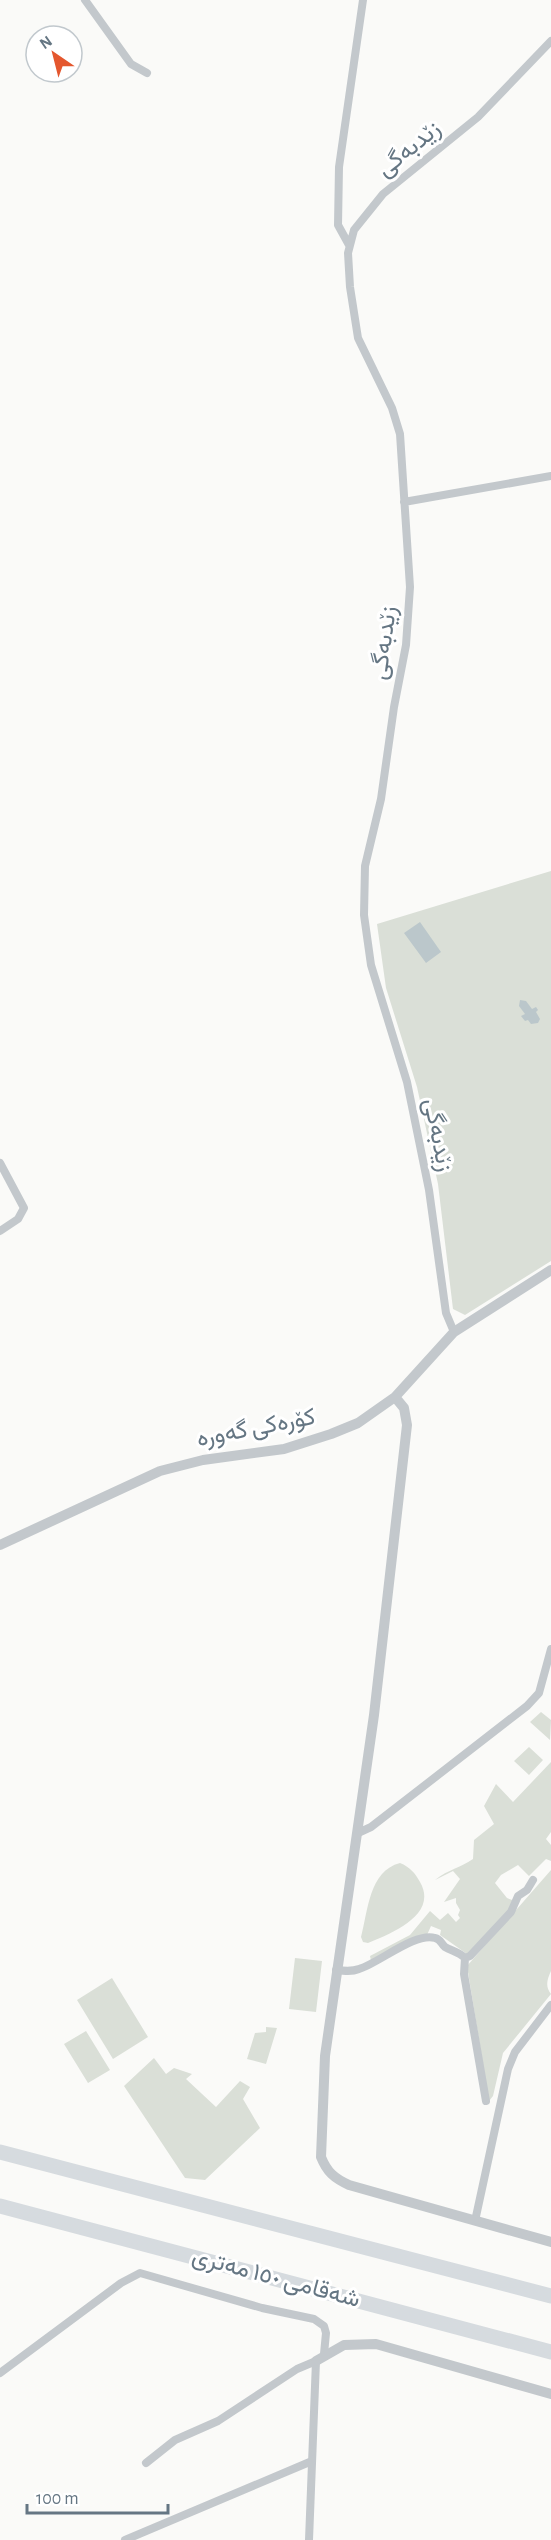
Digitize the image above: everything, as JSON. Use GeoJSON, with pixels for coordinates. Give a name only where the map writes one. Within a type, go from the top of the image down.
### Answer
{"type":"FeatureCollection","features":[{"type":"Feature","properties":{"kind":"highway"},"geometry":{"type":"LineString","coordinates":[[0,2152],[551,2296]]}},
{"type":"Feature","properties":{"kind":"highway","name":"شەقامی ١٥٠ مەتری"},"geometry":{"type":"LineString","coordinates":[[0,2206],[551,2352]]}},
{"type":"Feature","properties":{"kind":"street"},"geometry":{"type":"LineString","coordinates":[[85,0],[131,64],[147,73]]}},
{"type":"Feature","properties":{"kind":"street"},"geometry":{"type":"LineString","coordinates":[[349,245],[338,225],[339,167],[363,0]]}},
{"type":"Feature","properties":{"kind":"street","name":"زێدبەگی"},"geometry":{"type":"LineString","coordinates":[[454,1332],[446,1313],[429,1190],[407,1082],[371,965],[364,915],[365,866],[381,799],[408,631],[410,587],[402,447],[396,421],[361,347],[356,329],[348,261],[349,245],[358,224],[383,194],[478,117],[551,41]]}},
{"type":"Feature","properties":{"kind":"street"},"geometry":{"type":"LineString","coordinates":[[404,502],[551,476]]}},
{"type":"Feature","properties":{"kind":"street"},"geometry":{"type":"LineString","coordinates":[[0,1163],[24,1208],[18,1219],[0,1231]]}},
{"type":"Feature","properties":{"kind":"street","name":"کۆرەکی گەورە"},"geometry":{"type":"LineString","coordinates":[[0,1545],[160,1471],[203,1460],[284,1449],[361,1422],[395,1397],[454,1332],[551,1270]]}},
{"type":"Feature","properties":{"kind":"street"},"geometry":{"type":"LineString","coordinates":[[395,1397],[404,1408],[407,1425],[358,1833],[325,2056],[321,2157],[327,2170],[336,2179],[349,2185],[551,2242]]}},
{"type":"Feature","properties":{"kind":"street"},"geometry":{"type":"LineString","coordinates":[[358,1833],[379,1821],[527,1706],[539,1693],[551,1649]]}},
{"type":"Feature","properties":{"kind":"street"},"geometry":{"type":"LineString","coordinates":[[465,1958],[470,1956],[511,1912],[518,1896],[527,1890],[533,1880]]}},
{"type":"Feature","properties":{"kind":"street"},"geometry":{"type":"LineString","coordinates":[[336,1970],[360,1969],[422,1938],[439,1939],[444,1947],[459,1952],[465,1958],[464,1974],[486,2101]]}},
{"type":"Feature","properties":{"kind":"street"},"geometry":{"type":"LineString","coordinates":[[475,2221],[508,2069],[515,2052],[551,2004]]}},
{"type":"Feature","properties":{"kind":"street"},"geometry":{"type":"LineString","coordinates":[[0,2373],[121,2283],[140,2273],[262,2308],[314,2319],[324,2326],[326,2333],[320,2358],[309,2540]]}},
{"type":"Feature","properties":{"kind":"street"},"geometry":{"type":"LineString","coordinates":[[146,2463],[175,2440],[218,2421],[297,2369],[344,2345],[376,2344],[551,2394]]}},
{"type":"Feature","properties":{"kind":"street"},"geometry":{"type":"LineString","coordinates":[[125,2540],[312,2461]]}},
{"type":"Feature","properties":{"kind":"shaded area"},"geometry":{"type":"Polygon","coordinates":[[[551,871],[551,1261],[465,1315],[453,1309],[438,1184],[417,1087],[386,988],[377,924],[551,871]]]}},
{"type":"Feature","properties":{"kind":"shaded area"},"geometry":{"type":"Polygon","coordinates":[[[420,922],[441,952],[426,963],[404,933],[420,922]]]}},
{"type":"Feature","properties":{"kind":"shaded area"},"geometry":{"type":"Polygon","coordinates":[[[520,1000],[526,1001],[532,1009],[536,1007],[540,1019],[538,1023],[531,1024],[521,1016],[525,1014],[519,1006],[520,1000]]]}},
{"type":"Feature","properties":{"kind":"shaded area"},"geometry":{"type":"Polygon","coordinates":[[[541,1712],[551,1720],[550,1740],[530,1722],[541,1712]]]}},
{"type":"Feature","properties":{"kind":"shaded area"},"geometry":{"type":"Polygon","coordinates":[[[529,1747],[543,1760],[529,1775],[514,1761],[529,1747]]]}},
{"type":"Feature","properties":{"kind":"shaded area"},"geometry":{"type":"Polygon","coordinates":[[[551,1762],[551,1832],[546,1839],[551,1845],[551,1861],[546,1859],[529,1876],[518,1865],[501,1875],[495,1883],[507,1898],[515,1901],[503,1919],[467,1954],[440,1935],[441,1930],[431,1926],[427,1935],[371,1961],[370,1956],[410,1935],[430,1911],[440,1920],[448,1913],[456,1922],[460,1918],[456,1898],[444,1902],[460,1879],[453,1871],[435,1880],[473,1859],[474,1840],[494,1824],[484,1806],[496,1784],[513,1802],[551,1762]]]}},
{"type":"Feature","properties":{"kind":"shaded area"},"geometry":{"type":"Polygon","coordinates":[[[400,1863],[407,1866],[420,1882],[424,1894],[423,1904],[409,1922],[368,1943],[363,1942],[361,1937],[368,1904],[376,1883],[390,1867],[400,1863]]]}},
{"type":"Feature","properties":{"kind":"shaded area"},"geometry":{"type":"Polygon","coordinates":[[[551,1870],[551,1971],[547,1983],[551,1994],[503,2053],[493,2096],[489,2101],[467,1966],[551,1870]]]}},
{"type":"Feature","properties":{"kind":"shaded area"},"geometry":{"type":"Polygon","coordinates":[[[295,1958],[322,1961],[316,2012],[289,2009],[295,1958]]]}},
{"type":"Feature","properties":{"kind":"shaded area"},"geometry":{"type":"Polygon","coordinates":[[[112,1978],[148,2037],[113,2059],[77,2000],[112,1978]]]}},
{"type":"Feature","properties":{"kind":"shaded area"},"geometry":{"type":"Polygon","coordinates":[[[266,2027],[277,2028],[266,2064],[247,2059],[255,2033],[266,2032],[266,2027]]]}},
{"type":"Feature","properties":{"kind":"shaded area"},"geometry":{"type":"Polygon","coordinates":[[[86,2031],[110,2070],[88,2083],[64,2044],[86,2031]]]}},
{"type":"Feature","properties":{"kind":"shaded area"},"geometry":{"type":"Polygon","coordinates":[[[154,2058],[166,2074],[174,2068],[192,2074],[186,2079],[216,2107],[240,2081],[250,2087],[243,2099],[260,2128],[205,2180],[185,2178],[124,2086],[154,2058]]]}}]}
